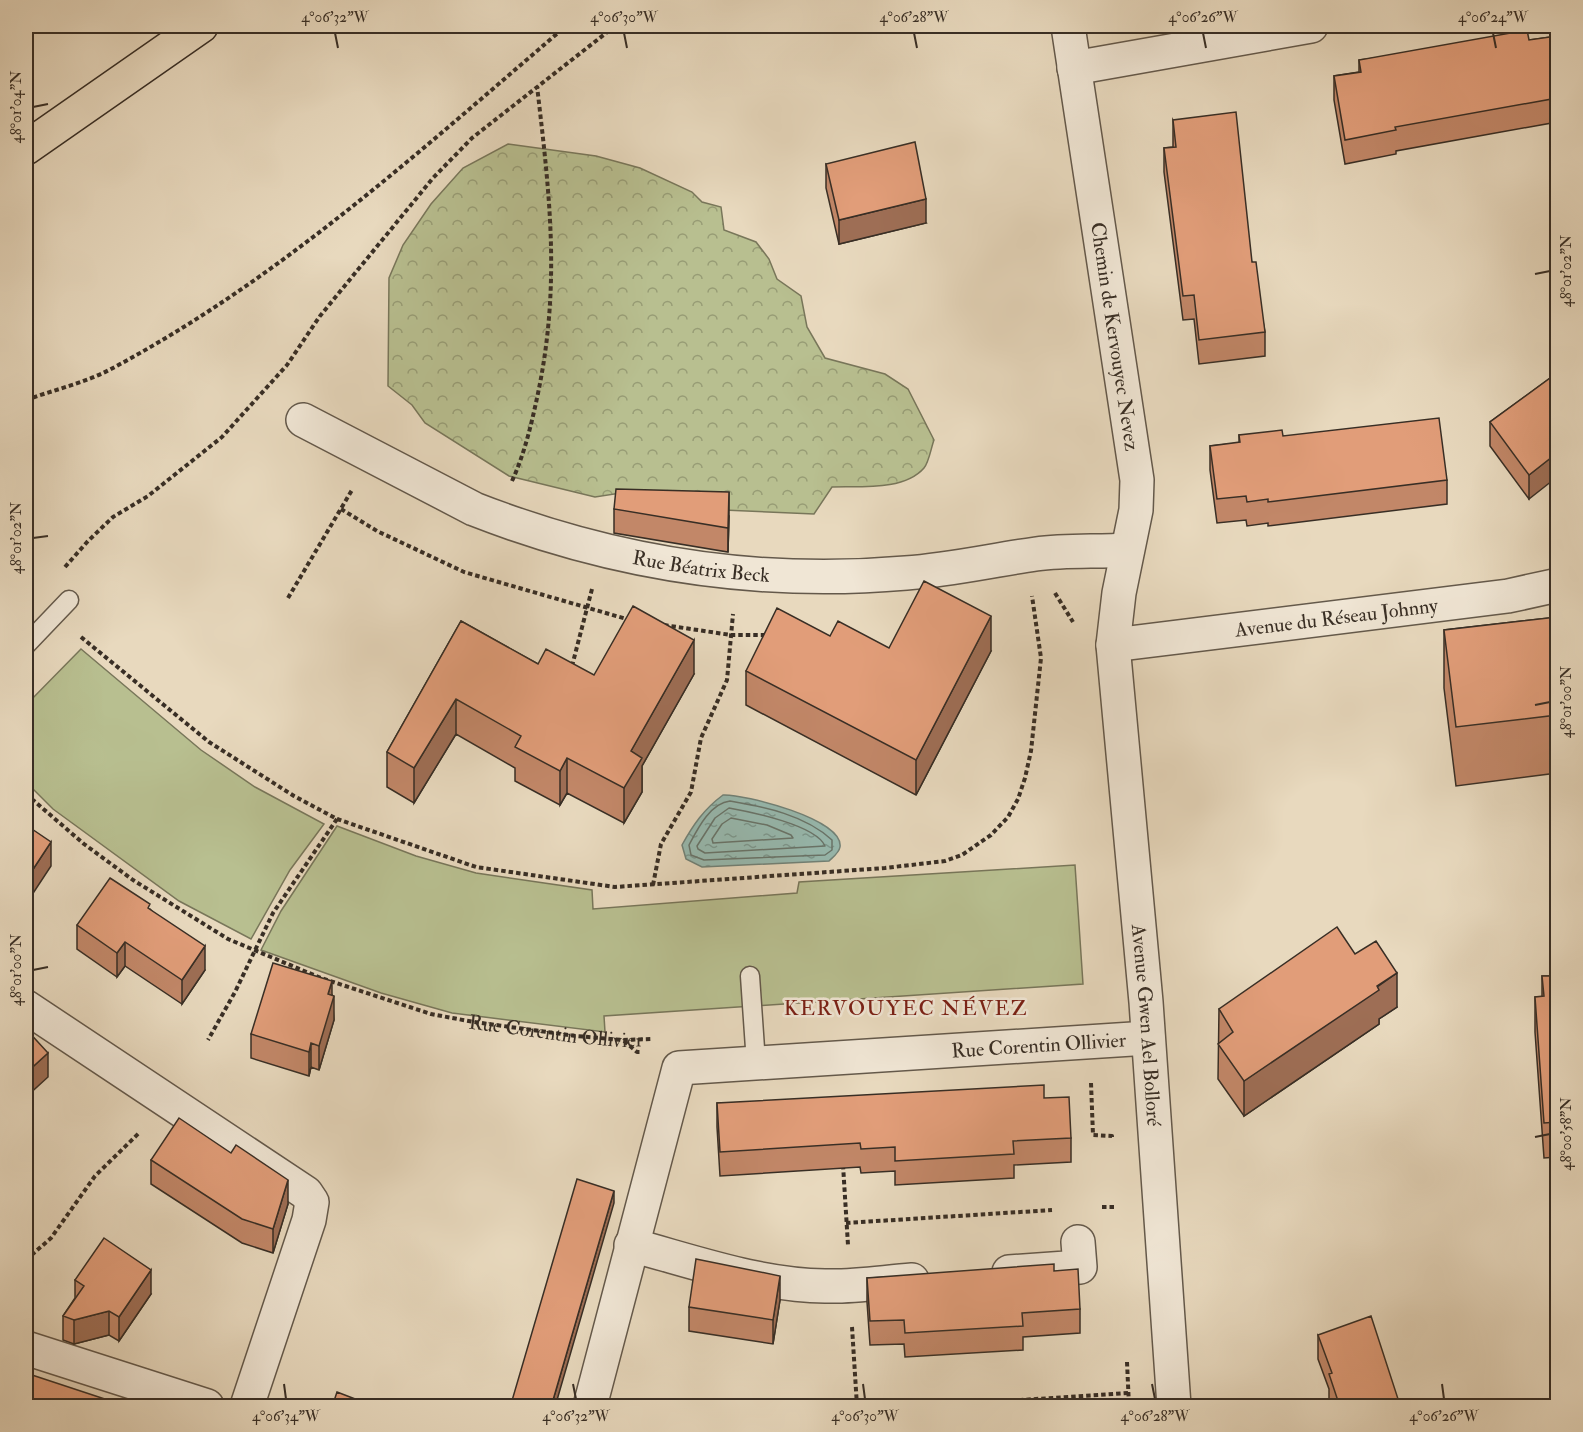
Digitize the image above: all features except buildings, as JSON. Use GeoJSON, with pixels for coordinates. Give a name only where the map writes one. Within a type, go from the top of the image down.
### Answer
{"type":"FeatureCollection","features":[{"type":"Feature","properties":{"kind":"highway"},"geometry":{"type":"LineString","coordinates":[[26,148],[201,26]]}},
{"type":"Feature","properties":{"kind":"street","name":"Chemin de Kervouyec Nevez"},"geometry":{"type":"LineString","coordinates":[[1068,26],[1137,480],[1136,510],[1127,550],[1113,645]]}},
{"type":"Feature","properties":{"kind":"street"},"geometry":{"type":"LineString","coordinates":[[1074,68],[1311,26]]}},
{"type":"Feature","properties":{"kind":"street","name":"Rue Béatrix Beck"},"geometry":{"type":"LineString","coordinates":[[303,420],[496,518],[566,542],[653,562],[736,573],[822,576],[906,573],[1038,554],[1127,550]]}},
{"type":"Feature","properties":{"kind":"street","name":"Avenue du Réseau Johnny"},"geometry":{"type":"LineString","coordinates":[[1113,645],[1508,596],[1557,585]]}},
{"type":"Feature","properties":{"kind":"street","name":"Avenue Gwen Ael Bolloré"},"geometry":{"type":"LineString","coordinates":[[1113,645],[1148,1038],[1174,1407]]}},
{"type":"Feature","properties":{"kind":"street"},"geometry":{"type":"LineString","coordinates":[[26,1007],[168,1104],[306,1193],[312,1202],[309,1220],[247,1407]]}},
{"type":"Feature","properties":{"kind":"street","name":"Rue Corentin Ollivier"},"geometry":{"type":"LineString","coordinates":[[591,1407],[631,1245],[679,1068],[1148,1038]]}},
{"type":"Feature","properties":{"kind":"street"},"geometry":{"type":"LineString","coordinates":[[976,1275],[1080,1267],[1078,1242]]}},
{"type":"Feature","properties":{"kind":"street"},"geometry":{"type":"LineString","coordinates":[[631,1245],[739,1275],[789,1284],[827,1286],[942,1278]]}},
{"type":"Feature","properties":{"kind":"street"},"geometry":{"type":"LineString","coordinates":[[26,1348],[207,1407]]}},
{"type":"Feature","properties":{"kind":"lane"},"geometry":{"type":"LineString","coordinates":[[26,645],[69,600]]}},
{"type":"Feature","properties":{"kind":"lane"},"geometry":{"type":"LineString","coordinates":[[750,976],[756,1063]]}},
{"type":"Feature","properties":{"kind":"path"},"geometry":{"type":"LineString","coordinates":[[26,400],[109,370],[237,294],[323,232],[566,26]]}},
{"type":"Feature","properties":{"kind":"path"},"geometry":{"type":"LineString","coordinates":[[69,600],[54,582],[88,541],[113,518],[148,496],[222,437],[287,365],[320,316],[433,178],[472,138],[615,26]]}},
{"type":"Feature","properties":{"kind":"path"},"geometry":{"type":"LineString","coordinates":[[496,518],[517,471],[530,430],[552,304],[549,192],[537,86]]}},
{"type":"Feature","properties":{"kind":"path"},"geometry":{"type":"LineString","coordinates":[[288,598],[372,456]]}},
{"type":"Feature","properties":{"kind":"path"},"geometry":{"type":"LineString","coordinates":[[571,670],[603,551]]}},
{"type":"Feature","properties":{"kind":"path"},"geometry":{"type":"LineString","coordinates":[[54,616],[209,742],[294,796],[338,819],[476,867],[584,884],[615,887],[653,885],[924,865],[962,855],[991,835],[1008,817],[1018,799],[1031,751],[1041,658],[1032,599],[1038,554]]}},
{"type":"Feature","properties":{"kind":"path"},"geometry":{"type":"LineString","coordinates":[[653,885],[661,844],[691,792],[701,738],[727,680],[736,573]]}},
{"type":"Feature","properties":{"kind":"path","name":"Rue Corentin Ollivier"},"geometry":{"type":"LineString","coordinates":[[26,794],[84,844],[133,880],[228,939],[321,978],[431,1014],[576,1036],[624,1040],[657,1039]]}},
{"type":"Feature","properties":{"kind":"path"},"geometry":{"type":"LineString","coordinates":[[208,1040],[283,896],[338,819]]}},
{"type":"Feature","properties":{"kind":"path"},"geometry":{"type":"LineString","coordinates":[[26,1260],[51,1238],[95,1176],[168,1104]]}},
{"type":"Feature","properties":{"kind":"path"},"geometry":{"type":"LineString","coordinates":[[1096,1208],[1117,1207]]}},
{"type":"Feature","properties":{"kind":"path"},"geometry":{"type":"LineString","coordinates":[[846,1223],[1063,1209]]}},
{"type":"Feature","properties":{"kind":"path"},"geometry":{"type":"LineString","coordinates":[[929,1407],[1128,1393]]}},
{"type":"Feature","properties":{"kind":"green space"},"geometry":{"type":"Polygon","coordinates":[[[508,144],[596,156],[640,168],[692,192],[702,202],[721,207],[724,230],[756,242],[769,259],[777,279],[801,296],[807,327],[825,358],[885,374],[908,389],[934,440],[924,468],[905,481],[893,484],[832,487],[814,514],[631,506],[627,492],[595,497],[509,476],[425,423],[412,405],[388,386],[389,278],[403,245],[431,204],[463,168],[508,144]]]}},
{"type":"Feature","properties":{"kind":"green space"},"geometry":{"type":"Polygon","coordinates":[[[81,649],[201,750],[255,787],[324,824],[290,870],[251,939],[179,901],[53,809],[26,782],[26,705],[81,649]]]}},
{"type":"Feature","properties":{"kind":"green space"},"geometry":{"type":"Polygon","coordinates":[[[337,826],[416,856],[476,873],[592,890],[593,909],[797,893],[799,882],[1075,865],[1083,984],[604,1016],[605,1032],[452,1013],[381,993],[261,950],[281,911],[337,826]]]}},
{"type":"Feature","properties":{"kind":"water"},"geometry":{"type":"Polygon","coordinates":[[[723,795],[770,804],[810,818],[826,827],[837,837],[840,847],[829,861],[702,867],[686,859],[682,845],[700,818],[723,795]]]}},
{"type":"Feature","properties":{"kind":"district","name":"KERVOUYEC NÉVEZ"},"geometry":{"type":"Point","coordinates":[906,1008]}}]}
